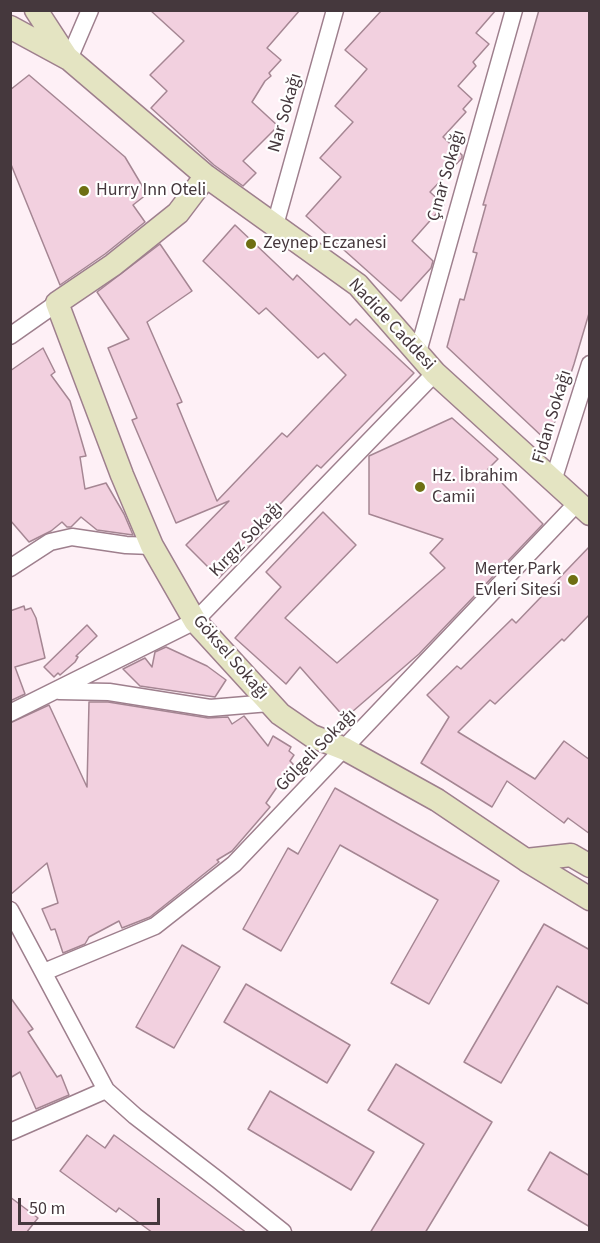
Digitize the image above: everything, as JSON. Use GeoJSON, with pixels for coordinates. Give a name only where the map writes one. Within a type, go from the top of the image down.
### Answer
{"type":"FeatureCollection","features":[{"type":"Feature","properties":{"kind":"street"},"geometry":{"type":"LineString","coordinates":[[36,10],[69,59]]}},
{"type":"Feature","properties":{"kind":"street"},"geometry":{"type":"LineString","coordinates":[[69,59],[90,10]]}},
{"type":"Feature","properties":{"kind":"street","name":"Nar Sokağı"},"geometry":{"type":"LineString","coordinates":[[275,225],[335,10]]}},
{"type":"Feature","properties":{"kind":"street","name":"Çınar Sokağı"},"geometry":{"type":"LineString","coordinates":[[418,352],[514,10]]}},
{"type":"Feature","properties":{"kind":"street"},"geometry":{"type":"LineString","coordinates":[[10,27],[69,59]]}},
{"type":"Feature","properties":{"kind":"street","name":"Nadide Caddesi"},"geometry":{"type":"LineString","coordinates":[[69,59],[206,176],[358,285],[435,373],[584,508]]}},
{"type":"Feature","properties":{"kind":"street"},"geometry":{"type":"LineString","coordinates":[[10,336],[113,265],[178,213],[206,176]]}},
{"type":"Feature","properties":{"kind":"street","name":"Göksel Sokağı"},"geometry":{"type":"LineString","coordinates":[[57,303],[122,475],[152,546],[195,621],[280,714],[312,736],[345,749],[437,800],[526,860],[590,899]]}},
{"type":"Feature","properties":{"kind":"street","name":"Fidan Sokağı"},"geometry":{"type":"LineString","coordinates":[[553,481],[590,364]]}},
{"type":"Feature","properties":{"kind":"street","name":"Kırgız Sokağı"},"geometry":{"type":"LineString","coordinates":[[10,713],[195,621],[435,373]]}},
{"type":"Feature","properties":{"kind":"street","name":"Gölgeli Sokağı"},"geometry":{"type":"LineString","coordinates":[[44,972],[156,926],[234,864],[584,508]]}},
{"type":"Feature","properties":{"kind":"street"},"geometry":{"type":"LineString","coordinates":[[10,568],[50,542],[72,537],[126,545],[152,546]]}},
{"type":"Feature","properties":{"kind":"street","name":"Kırgız Sokağı"},"geometry":{"type":"LineString","coordinates":[[55,691],[109,692],[210,708],[269,703]]}},
{"type":"Feature","properties":{"kind":"street"},"geometry":{"type":"LineString","coordinates":[[526,860],[571,855],[590,866]]}},
{"type":"Feature","properties":{"kind":"street"},"geometry":{"type":"LineString","coordinates":[[10,910],[106,1090],[135,1116],[219,1180],[283,1233]]}},
{"type":"Feature","properties":{"kind":"street"},"geometry":{"type":"LineString","coordinates":[[10,1132],[106,1090]]}},
{"type":"Feature","properties":{"kind":"building"},"geometry":{"type":"Polygon","coordinates":[[[150,10],[300,10],[267,48],[281,60],[269,73],[271,76],[265,81],[252,102],[278,126],[243,161],[256,173],[243,186],[214,165],[151,108],[167,91],[150,75],[184,41],[150,10]]]}},
{"type":"Feature","properties":{"kind":"building"},"geometry":{"type":"Polygon","coordinates":[[[382,10],[496,10],[476,33],[489,44],[473,62],[476,66],[458,86],[472,99],[463,109],[466,112],[443,137],[462,155],[462,158],[430,192],[444,205],[412,241],[433,261],[431,268],[401,301],[306,216],[341,177],[320,158],[353,122],[335,106],[367,69],[345,50],[382,10]]]}},
{"type":"Feature","properties":{"kind":"building"},"geometry":{"type":"Polygon","coordinates":[[[539,10],[590,10],[590,310],[548,442],[447,347],[460,299],[464,300],[477,253],[473,252],[486,205],[483,205],[539,10]]]}},
{"type":"Feature","properties":{"kind":"building","name":"Hurry Inn Oteli"},"geometry":{"type":"Polygon","coordinates":[[[29,75],[125,157],[147,194],[133,205],[145,222],[105,254],[60,285],[10,162],[10,90],[29,75]]]}},
{"type":"Feature","properties":{"kind":"building"},"geometry":{"type":"Polygon","coordinates":[[[235,225],[293,280],[297,275],[350,325],[356,319],[414,373],[321,468],[317,465],[265,520],[270,525],[219,578],[186,545],[229,501],[176,523],[132,420],[137,418],[108,348],[129,339],[97,292],[160,244],[192,291],[147,322],[182,402],[177,404],[217,501],[282,433],[287,437],[346,375],[324,353],[318,358],[266,308],[259,314],[203,261],[235,225]]]}},
{"type":"Feature","properties":{"kind":"building"},"geometry":{"type":"Polygon","coordinates":[[[43,348],[55,372],[51,375],[70,401],[86,456],[80,457],[85,489],[106,483],[133,535],[97,530],[81,517],[71,527],[67,527],[62,522],[51,531],[29,542],[10,520],[10,371],[43,348]]]}},
{"type":"Feature","properties":{"kind":"building"},"geometry":{"type":"Polygon","coordinates":[[[452,418],[498,459],[488,469],[543,524],[419,654],[345,718],[300,667],[286,684],[235,638],[281,587],[266,572],[323,512],[356,545],[285,618],[337,663],[445,568],[430,553],[443,539],[369,514],[369,456],[452,418]]]}},
{"type":"Feature","properties":{"kind":"building"},"geometry":{"type":"Polygon","coordinates":[[[590,546],[590,614],[495,704],[490,700],[458,732],[535,779],[564,741],[590,760],[590,834],[568,818],[564,823],[507,781],[492,807],[421,763],[449,717],[427,695],[457,666],[461,669],[512,619],[516,623],[590,546]]]}},
{"type":"Feature","properties":{"kind":"building"},"geometry":{"type":"Polygon","coordinates":[[[24,606],[25,610],[31,608],[36,618],[45,658],[15,667],[25,694],[10,701],[10,611],[24,606]]]}},
{"type":"Feature","properties":{"kind":"building"},"geometry":{"type":"Polygon","coordinates":[[[87,625],[97,636],[76,656],[78,657],[75,662],[60,675],[58,673],[54,677],[44,667],[87,625]]]}},
{"type":"Feature","properties":{"kind":"building"},"geometry":{"type":"Polygon","coordinates":[[[166,647],[207,666],[226,680],[215,697],[140,686],[123,669],[145,658],[152,667],[155,652],[166,647]]]}},
{"type":"Feature","properties":{"kind":"building"},"geometry":{"type":"Polygon","coordinates":[[[89,702],[108,702],[208,718],[228,717],[232,724],[244,716],[268,746],[273,736],[291,747],[289,751],[294,755],[290,761],[293,764],[266,803],[270,807],[232,851],[217,860],[219,862],[150,917],[122,928],[119,921],[89,937],[85,944],[63,953],[55,929],[51,930],[42,909],[58,903],[47,863],[10,895],[10,723],[49,705],[87,787],[89,702]]]}},
{"type":"Feature","properties":{"kind":"building"},"geometry":{"type":"Polygon","coordinates":[[[335,788],[499,881],[429,1004],[391,983],[438,900],[340,845],[281,951],[243,929],[288,848],[298,854],[335,788]]]}},
{"type":"Feature","properties":{"kind":"building"},"geometry":{"type":"Polygon","coordinates":[[[544,924],[590,950],[590,1005],[557,986],[501,1083],[464,1062],[544,924]]]}},
{"type":"Feature","properties":{"kind":"building"},"geometry":{"type":"Polygon","coordinates":[[[182,945],[220,967],[174,1048],[136,1027],[182,945]]]}},
{"type":"Feature","properties":{"kind":"building"},"geometry":{"type":"Polygon","coordinates":[[[246,984],[350,1045],[327,1083],[224,1022],[246,984]]]}},
{"type":"Feature","properties":{"kind":"building"},"geometry":{"type":"Polygon","coordinates":[[[10,997],[33,1029],[28,1032],[57,1077],[61,1075],[69,1095],[36,1109],[20,1072],[10,1078],[10,997]]]}},
{"type":"Feature","properties":{"kind":"building"},"geometry":{"type":"Polygon","coordinates":[[[396,1064],[492,1122],[425,1233],[370,1233],[424,1144],[368,1110],[396,1064]]]}},
{"type":"Feature","properties":{"kind":"building"},"geometry":{"type":"Polygon","coordinates":[[[270,1091],[374,1152],[351,1190],[248,1129],[270,1091]]]}},
{"type":"Feature","properties":{"kind":"building"},"geometry":{"type":"Polygon","coordinates":[[[87,1135],[105,1148],[114,1135],[247,1233],[153,1233],[119,1208],[116,1212],[60,1171],[87,1135]]]}},
{"type":"Feature","properties":{"kind":"building"},"geometry":{"type":"Polygon","coordinates":[[[550,1152],[590,1176],[590,1227],[528,1190],[550,1152]]]}},
{"type":"Feature","properties":{"kind":"building"},"geometry":{"type":"Polygon","coordinates":[[[10,1197],[38,1218],[26,1233],[10,1233],[10,1197]]]}},
{"type":"Feature","properties":{"kind":"place","name":"Hurry Inn Oteli"},"geometry":{"type":"Point","coordinates":[84,191]}},
{"type":"Feature","properties":{"kind":"place","name":"Zeynep Eczanesi"},"geometry":{"type":"Point","coordinates":[251,244]}},
{"type":"Feature","properties":{"kind":"place","name":"Hz. İbrahim Camii"},"geometry":{"type":"Point","coordinates":[420,487]}},
{"type":"Feature","properties":{"kind":"place","name":"Merter Park Evleri Sitesi"},"geometry":{"type":"Point","coordinates":[573,580]}}]}
